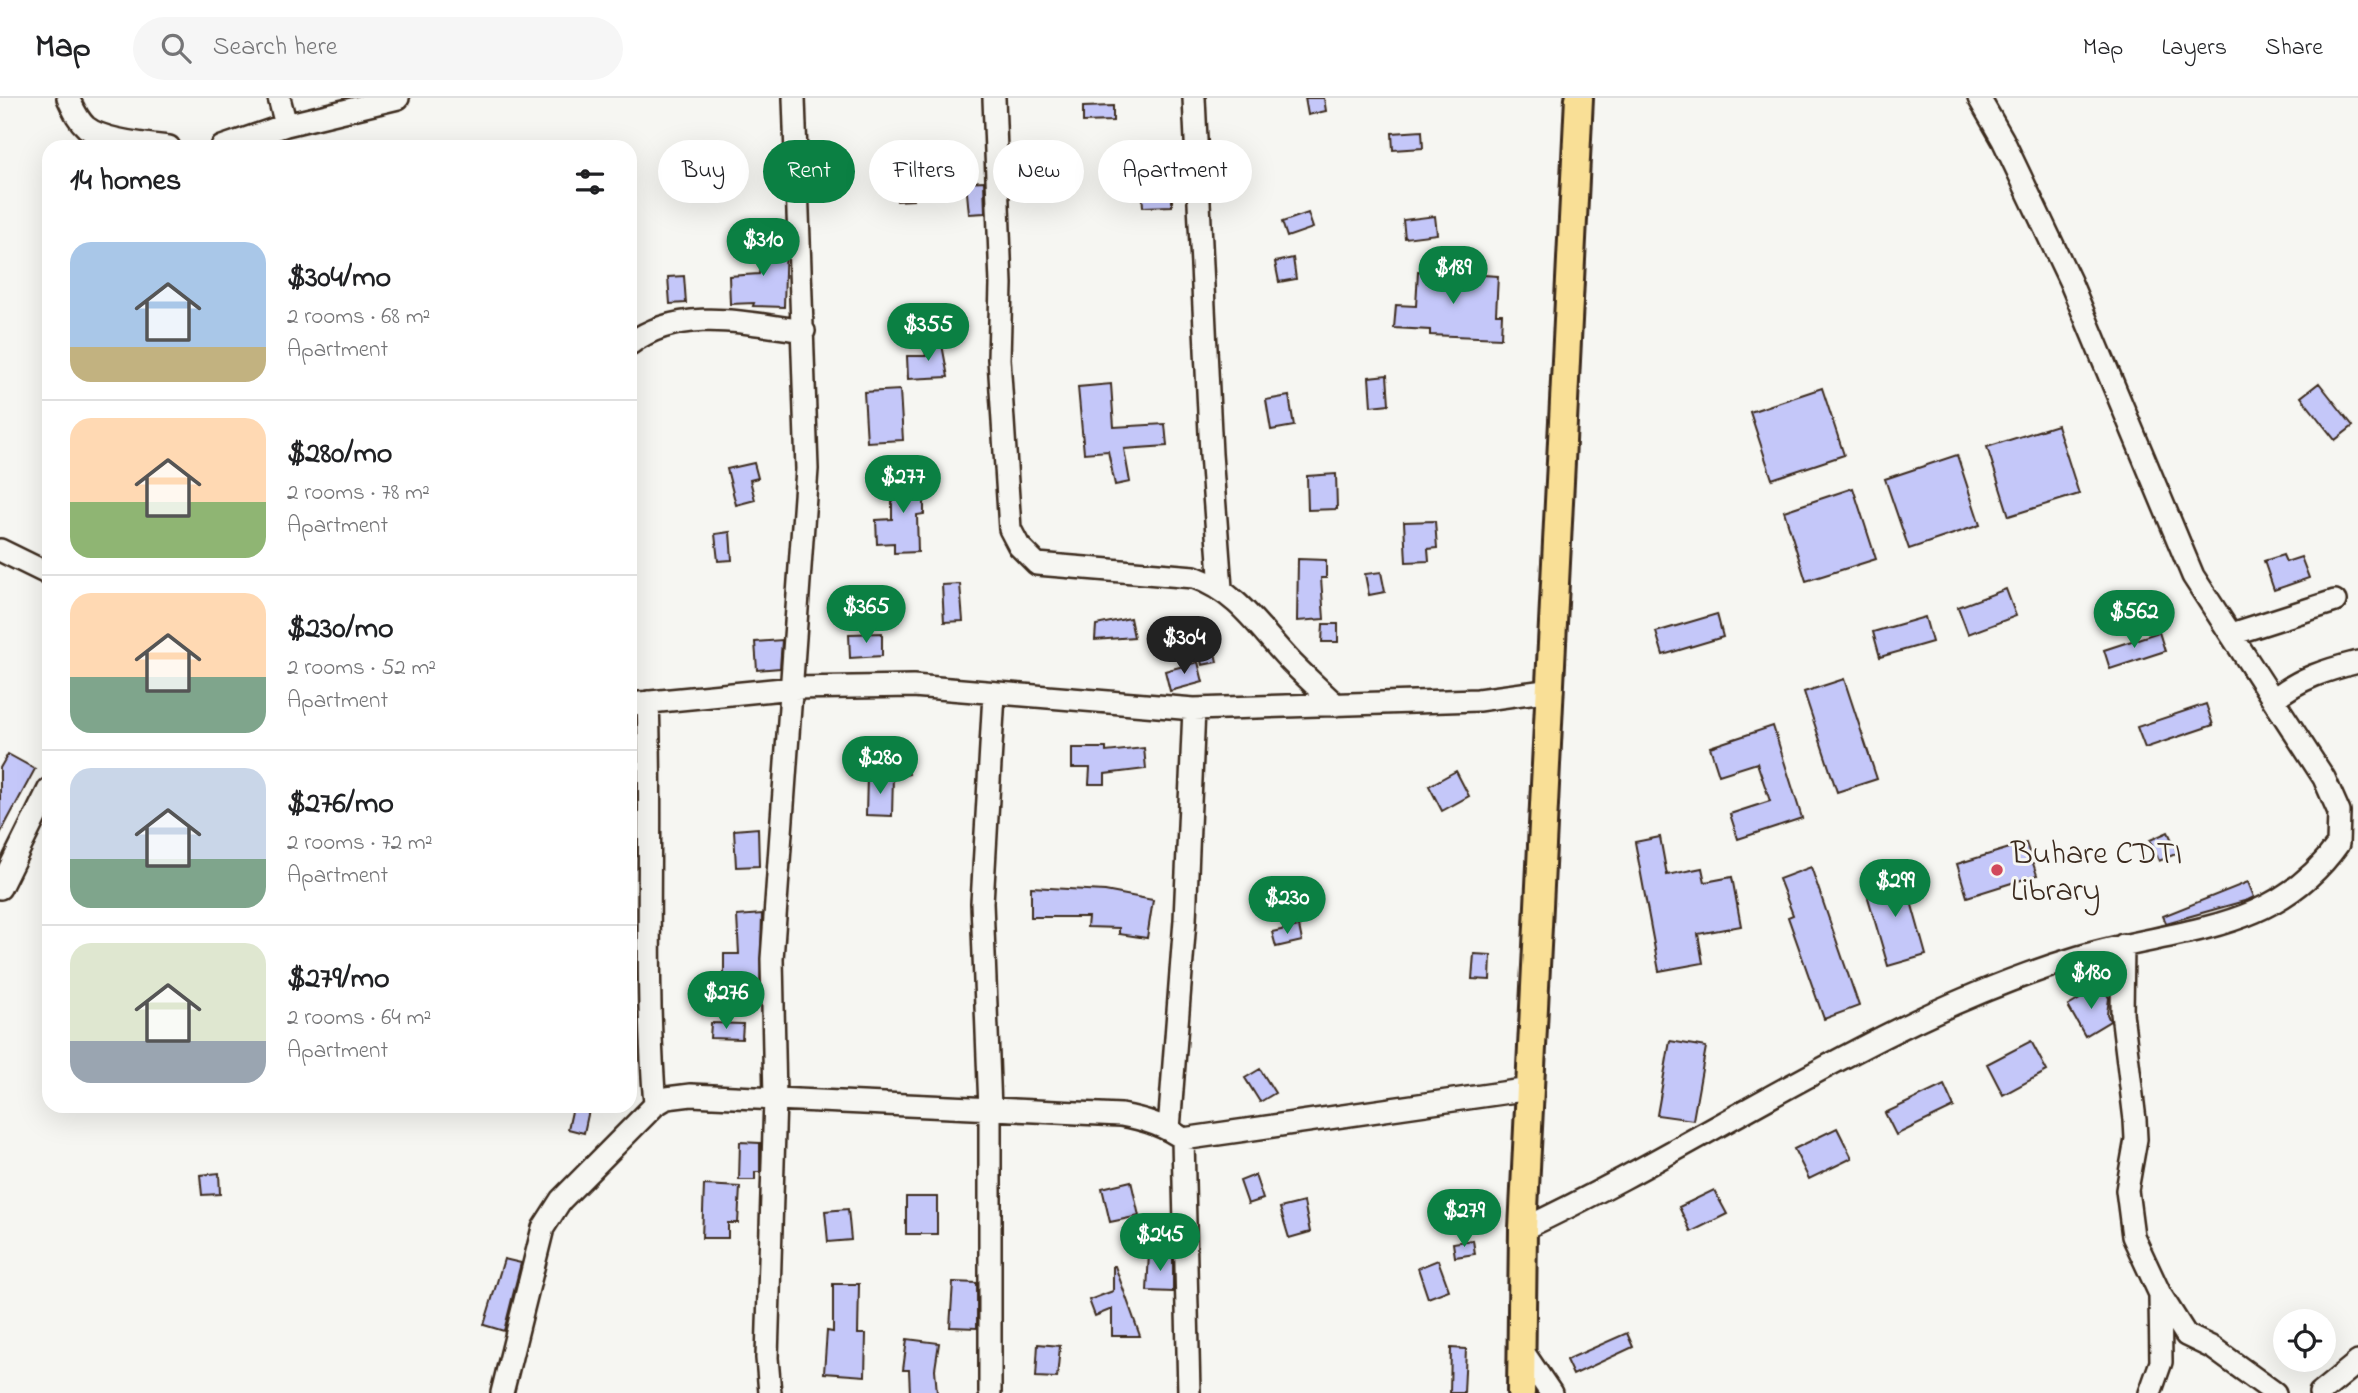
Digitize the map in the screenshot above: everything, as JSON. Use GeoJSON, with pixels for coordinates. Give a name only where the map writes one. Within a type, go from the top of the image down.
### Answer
{"type":"FeatureCollection","features":[{"type":"Feature","properties":{"kind":"main road"},"geometry":{"type":"LineString","coordinates":[[1521,1393],[1524,1353],[1523,1229],[1552,690],[1579,98]]}},
{"type":"Feature","properties":{"kind":"street"},"geometry":{"type":"LineString","coordinates":[[68,98],[77,117],[93,131],[128,140]]}},
{"type":"Feature","properties":{"kind":"street"},"geometry":{"type":"LineString","coordinates":[[278,98],[286,125]]}},
{"type":"Feature","properties":{"kind":"street"},"geometry":{"type":"LineString","coordinates":[[242,140],[286,125],[398,98]]}},
{"type":"Feature","properties":{"kind":"street"},"geometry":{"type":"LineString","coordinates":[[769,1393],[767,1358],[775,1098],[772,959],[807,469],[794,98]]}},
{"type":"Feature","properties":{"kind":"street"},"geometry":{"type":"LineString","coordinates":[[994,98],[1001,285],[999,359],[1010,529],[1019,546],[1037,564],[1194,577],[1221,588],[1336,705]]}},
{"type":"Feature","properties":{"kind":"street"},"geometry":{"type":"LineString","coordinates":[[1195,98],[1211,454],[1221,588]]}},
{"type":"Feature","properties":{"kind":"street"},"geometry":{"type":"LineString","coordinates":[[1523,1229],[1587,1199],[1821,1071],[1931,1016],[2001,985],[2078,957],[2224,925],[2258,912],[2289,895],[2348,843],[2339,812],[2324,778],[2193,576],[2070,281],[2003,140],[1979,98]]}},
{"type":"Feature","properties":{"kind":"street"},"geometry":{"type":"LineString","coordinates":[[637,339],[668,326],[715,318],[804,331]]}},
{"type":"Feature","properties":{"kind":"street"},"geometry":{"type":"LineString","coordinates":[[0,550],[42,571]]}},
{"type":"Feature","properties":{"kind":"street"},"geometry":{"type":"LineString","coordinates":[[2232,635],[2335,601]]}},
{"type":"Feature","properties":{"kind":"street"},"geometry":{"type":"LineString","coordinates":[[2274,699],[2309,676],[2358,662]]}},
{"type":"Feature","properties":{"kind":"street"},"geometry":{"type":"LineString","coordinates":[[655,1105],[650,1048],[651,785],[639,703],[793,688],[914,686],[1194,709],[1478,700],[1552,690]]}},
{"type":"Feature","properties":{"kind":"street"},"geometry":{"type":"LineString","coordinates":[[990,1393],[990,1109],[982,903],[994,694]]}},
{"type":"Feature","properties":{"kind":"street"},"geometry":{"type":"LineString","coordinates":[[1189,1393],[1176,1134],[1194,709]]}},
{"type":"Feature","properties":{"kind":"street"},"geometry":{"type":"LineString","coordinates":[[0,888],[42,803]]}},
{"type":"Feature","properties":{"kind":"street"},"geometry":{"type":"LineString","coordinates":[[2123,945],[2122,1025],[2136,1139],[2127,1202],[2135,1242],[2160,1294],[2186,1335],[2213,1348],[2275,1393]]}},
{"type":"Feature","properties":{"kind":"street"},"geometry":{"type":"LineString","coordinates":[[502,1393],[543,1228],[561,1200],[655,1105],[667,1097],[691,1094],[1121,1115],[1176,1134],[1530,1089]]}},
{"type":"Feature","properties":{"kind":"street"},"geometry":{"type":"LineString","coordinates":[[2150,1393],[2161,1362],[2160,1294]]}},
{"type":"Feature","properties":{"kind":"street"},"geometry":{"type":"LineString","coordinates":[[1524,1353],[1551,1393]]}},
{"type":"Feature","properties":{"kind":"street"},"geometry":{"type":"LineString","coordinates":[[2320,1393],[2358,1362]]}},
{"type":"Feature","properties":{"kind":"building"},"geometry":{"type":"Polygon","coordinates":[[[1305,98],[1324,98],[1326,111],[1308,115],[1305,98]]]}},
{"type":"Feature","properties":{"kind":"building"},"geometry":{"type":"Polygon","coordinates":[[[1113,106],[1113,121],[1083,122],[1083,107],[1113,106]]]}},
{"type":"Feature","properties":{"kind":"building"},"geometry":{"type":"Polygon","coordinates":[[[1422,131],[1423,148],[1393,150],[1392,133],[1422,131]]]}},
{"type":"Feature","properties":{"kind":"building"},"geometry":{"type":"Polygon","coordinates":[[[979,181],[984,181],[985,213],[969,214],[968,203],[979,203],[979,181]]]}},
{"type":"Feature","properties":{"kind":"building"},"geometry":{"type":"Polygon","coordinates":[[[1143,203],[1172,203],[1172,206],[1143,207],[1143,203]]]}},
{"type":"Feature","properties":{"kind":"building"},"geometry":{"type":"Polygon","coordinates":[[[1308,213],[1313,228],[1287,237],[1282,222],[1308,213]]]}},
{"type":"Feature","properties":{"kind":"building"},"geometry":{"type":"Polygon","coordinates":[[[1435,216],[1437,234],[1405,238],[1403,220],[1435,216]]]}},
{"type":"Feature","properties":{"kind":"building"},"geometry":{"type":"Polygon","coordinates":[[[763,237],[786,238],[784,307],[753,306],[754,303],[730,304],[729,276],[759,274],[763,237]]]}},
{"type":"Feature","properties":{"kind":"building"},"geometry":{"type":"Polygon","coordinates":[[[1293,258],[1296,279],[1279,282],[1275,262],[1293,258]]]}},
{"type":"Feature","properties":{"kind":"building"},"geometry":{"type":"Polygon","coordinates":[[[1418,271],[1498,276],[1496,314],[1502,314],[1501,338],[1430,335],[1430,330],[1394,328],[1396,305],[1416,306],[1418,271]]]}},
{"type":"Feature","properties":{"kind":"building"},"geometry":{"type":"Polygon","coordinates":[[[684,276],[686,303],[670,304],[668,277],[684,276]]]}},
{"type":"Feature","properties":{"kind":"building"},"geometry":{"type":"Polygon","coordinates":[[[941,339],[948,377],[908,379],[907,356],[926,356],[924,342],[941,339]]]}},
{"type":"Feature","properties":{"kind":"building"},"geometry":{"type":"Polygon","coordinates":[[[1387,375],[1389,404],[1371,406],[1369,377],[1387,375]]]}},
{"type":"Feature","properties":{"kind":"building"},"geometry":{"type":"Polygon","coordinates":[[[2319,383],[2353,426],[2335,440],[2301,397],[2319,383]]]}},
{"type":"Feature","properties":{"kind":"building"},"geometry":{"type":"Polygon","coordinates":[[[1111,384],[1114,427],[1165,424],[1167,446],[1124,449],[1130,482],[1115,485],[1108,451],[1084,453],[1078,387],[1111,384]]]}},
{"type":"Feature","properties":{"kind":"building"},"geometry":{"type":"Polygon","coordinates":[[[1822,388],[1844,455],[1772,479],[1750,412],[1822,388]]]}},
{"type":"Feature","properties":{"kind":"building"},"geometry":{"type":"Polygon","coordinates":[[[900,390],[903,440],[867,442],[864,392],[900,390]]]}},
{"type":"Feature","properties":{"kind":"building"},"geometry":{"type":"Polygon","coordinates":[[[1289,396],[1294,426],[1271,430],[1266,400],[1289,396]]]}},
{"type":"Feature","properties":{"kind":"building"},"geometry":{"type":"Polygon","coordinates":[[[2057,425],[2079,494],[2009,516],[1987,447],[2057,425]]]}},
{"type":"Feature","properties":{"kind":"building"},"geometry":{"type":"Polygon","coordinates":[[[1957,455],[1980,525],[1909,549],[1885,479],[1957,455]]]}},
{"type":"Feature","properties":{"kind":"building"},"geometry":{"type":"Polygon","coordinates":[[[754,463],[758,478],[750,480],[755,500],[736,505],[727,469],[754,463]]]}},
{"type":"Feature","properties":{"kind":"building"},"geometry":{"type":"Polygon","coordinates":[[[1336,474],[1337,509],[1308,510],[1307,476],[1336,474]]]}},
{"type":"Feature","properties":{"kind":"building"},"geometry":{"type":"Polygon","coordinates":[[[892,477],[924,477],[924,514],[917,515],[918,552],[894,553],[894,543],[877,544],[876,520],[892,519],[892,477]]]}},
{"type":"Feature","properties":{"kind":"building"},"geometry":{"type":"Polygon","coordinates":[[[1853,488],[1876,559],[1806,581],[1784,511],[1853,488]]]}},
{"type":"Feature","properties":{"kind":"building"},"geometry":{"type":"Polygon","coordinates":[[[1435,521],[1437,548],[1428,549],[1429,561],[1406,562],[1404,522],[1435,521]]]}},
{"type":"Feature","properties":{"kind":"building"},"geometry":{"type":"Polygon","coordinates":[[[730,532],[732,560],[718,561],[715,534],[730,532]]]}},
{"type":"Feature","properties":{"kind":"building"},"geometry":{"type":"Polygon","coordinates":[[[2283,555],[2286,562],[2301,557],[2309,578],[2274,590],[2264,561],[2283,555]]]}},
{"type":"Feature","properties":{"kind":"building"},"geometry":{"type":"Polygon","coordinates":[[[1298,559],[1326,560],[1326,578],[1321,578],[1324,619],[1297,621],[1298,559]]]}},
{"type":"Feature","properties":{"kind":"building"},"geometry":{"type":"Polygon","coordinates":[[[1381,572],[1385,592],[1369,595],[1365,574],[1381,572]]]}},
{"type":"Feature","properties":{"kind":"building"},"geometry":{"type":"Polygon","coordinates":[[[960,584],[963,621],[944,622],[942,585],[960,584]]]}},
{"type":"Feature","properties":{"kind":"building"},"geometry":{"type":"Polygon","coordinates":[[[2006,589],[2016,616],[1968,634],[1958,607],[2006,589]]]}},
{"type":"Feature","properties":{"kind":"building"},"geometry":{"type":"Polygon","coordinates":[[[1717,614],[1723,637],[1663,655],[1656,632],[1717,614]]]}},
{"type":"Feature","properties":{"kind":"building"},"geometry":{"type":"Polygon","coordinates":[[[1925,617],[1932,642],[1880,657],[1873,632],[1925,617]]]}},
{"type":"Feature","properties":{"kind":"building"},"geometry":{"type":"Polygon","coordinates":[[[1130,618],[1134,637],[1095,640],[1096,625],[1130,618]]]}},
{"type":"Feature","properties":{"kind":"building"},"geometry":{"type":"Polygon","coordinates":[[[1323,624],[1338,624],[1338,642],[1322,642],[1323,624]]]}},
{"type":"Feature","properties":{"kind":"building"},"geometry":{"type":"Polygon","coordinates":[[[2159,632],[2165,651],[2110,669],[2104,650],[2159,632]]]}},
{"type":"Feature","properties":{"kind":"building"},"geometry":{"type":"Polygon","coordinates":[[[882,633],[882,656],[850,658],[849,634],[882,633]]]}},
{"type":"Feature","properties":{"kind":"building"},"geometry":{"type":"Polygon","coordinates":[[[782,640],[780,668],[757,670],[755,642],[782,640]]]}},
{"type":"Feature","properties":{"kind":"building"},"geometry":{"type":"Polygon","coordinates":[[[1213,643],[1217,662],[1202,665],[1198,646],[1213,643]]]}},
{"type":"Feature","properties":{"kind":"building"},"geometry":{"type":"Polygon","coordinates":[[[1198,662],[1203,682],[1170,691],[1165,671],[1198,662]]]}},
{"type":"Feature","properties":{"kind":"building"},"geometry":{"type":"Polygon","coordinates":[[[1844,679],[1877,779],[1837,792],[1804,692],[1844,679]]]}},
{"type":"Feature","properties":{"kind":"building"},"geometry":{"type":"Polygon","coordinates":[[[2206,704],[2213,725],[2145,748],[2137,727],[2206,704]]]}},
{"type":"Feature","properties":{"kind":"building"},"geometry":{"type":"Polygon","coordinates":[[[1773,726],[1802,818],[1738,839],[1730,814],[1770,801],[1757,763],[1719,775],[1710,747],[1773,726]]]}},
{"type":"Feature","properties":{"kind":"building"},"geometry":{"type":"Polygon","coordinates":[[[902,747],[909,774],[894,778],[887,751],[902,747]]]}},
{"type":"Feature","properties":{"kind":"building"},"geometry":{"type":"Polygon","coordinates":[[[1072,748],[1106,748],[1106,752],[1144,748],[1146,769],[1105,774],[1105,784],[1089,784],[1090,768],[1072,768],[1072,748]]]}},
{"type":"Feature","properties":{"kind":"building"},"geometry":{"type":"Polygon","coordinates":[[[8,754],[35,769],[0,834],[0,768],[8,754]]]}},
{"type":"Feature","properties":{"kind":"building"},"geometry":{"type":"Polygon","coordinates":[[[1456,771],[1469,796],[1442,811],[1429,786],[1456,771]]]}},
{"type":"Feature","properties":{"kind":"building"},"geometry":{"type":"Polygon","coordinates":[[[867,776],[893,776],[892,816],[866,815],[867,776]]]}},
{"type":"Feature","properties":{"kind":"building"},"geometry":{"type":"Polygon","coordinates":[[[758,828],[759,866],[736,867],[734,830],[758,828]]]}},
{"type":"Feature","properties":{"kind":"building"},"geometry":{"type":"Polygon","coordinates":[[[2168,832],[2178,853],[2159,861],[2150,840],[2168,832]]]}},
{"type":"Feature","properties":{"kind":"building"},"geometry":{"type":"Polygon","coordinates":[[[1660,837],[1667,875],[1702,868],[1705,882],[1732,877],[1741,926],[1698,934],[1703,963],[1659,971],[1635,842],[1660,837]]]}},
{"type":"Feature","properties":{"kind":"building","name":"Buhare CDTI Library"},"geometry":{"type":"Polygon","coordinates":[[[2026,843],[2037,875],[1967,897],[1957,864],[2026,843]]]}},
{"type":"Feature","properties":{"kind":"building"},"geometry":{"type":"Polygon","coordinates":[[[1811,867],[1859,1006],[1824,1019],[1788,917],[1793,915],[1779,879],[1811,867]]]}},
{"type":"Feature","properties":{"kind":"building"},"geometry":{"type":"Polygon","coordinates":[[[1903,873],[1926,955],[1888,966],[1864,884],[1903,873]]]}},
{"type":"Feature","properties":{"kind":"building"},"geometry":{"type":"Polygon","coordinates":[[[2248,882],[2254,897],[2248,900],[2166,923],[2163,916],[2248,882]]]}},
{"type":"Feature","properties":{"kind":"building"},"geometry":{"type":"Polygon","coordinates":[[[1031,887],[1105,891],[1153,900],[1147,938],[1119,934],[1119,928],[1087,927],[1088,917],[1031,917],[1031,887]]]}},
{"type":"Feature","properties":{"kind":"building"},"geometry":{"type":"Polygon","coordinates":[[[762,914],[760,992],[724,992],[724,954],[739,954],[737,916],[762,914]]]}},
{"type":"Feature","properties":{"kind":"building"},"geometry":{"type":"Polygon","coordinates":[[[1299,926],[1302,941],[1276,947],[1272,932],[1299,926]]]}},
{"type":"Feature","properties":{"kind":"building"},"geometry":{"type":"Polygon","coordinates":[[[1474,954],[1491,955],[1490,980],[1472,979],[1474,954]]]}},
{"type":"Feature","properties":{"kind":"building"},"geometry":{"type":"Polygon","coordinates":[[[2102,986],[2109,998],[2107,1014],[2110,1021],[2085,1036],[2068,1006],[2102,986]]]}},
{"type":"Feature","properties":{"kind":"building"},"geometry":{"type":"Polygon","coordinates":[[[711,1023],[743,1024],[742,1039],[710,1038],[711,1023]]]}},
{"type":"Feature","properties":{"kind":"building"},"geometry":{"type":"Polygon","coordinates":[[[1670,1041],[1706,1047],[1693,1120],[1657,1115],[1670,1041]]]}},
{"type":"Feature","properties":{"kind":"building"},"geometry":{"type":"Polygon","coordinates":[[[2031,1041],[2047,1071],[2003,1095],[1987,1064],[2031,1041]]]}},
{"type":"Feature","properties":{"kind":"building"},"geometry":{"type":"Polygon","coordinates":[[[1260,1069],[1275,1093],[1260,1102],[1245,1078],[1260,1069]]]}},
{"type":"Feature","properties":{"kind":"building"},"geometry":{"type":"Polygon","coordinates":[[[1944,1085],[1954,1107],[1896,1135],[1885,1113],[1944,1085]]]}},
{"type":"Feature","properties":{"kind":"building"},"geometry":{"type":"Polygon","coordinates":[[[572,1113],[588,1113],[584,1133],[568,1129],[572,1113]]]}},
{"type":"Feature","properties":{"kind":"building"},"geometry":{"type":"Polygon","coordinates":[[[1837,1128],[1852,1158],[1809,1179],[1794,1149],[1837,1128]]]}},
{"type":"Feature","properties":{"kind":"building"},"geometry":{"type":"Polygon","coordinates":[[[740,1142],[760,1143],[760,1172],[755,1172],[755,1180],[739,1180],[740,1142]]]}},
{"type":"Feature","properties":{"kind":"building"},"geometry":{"type":"Polygon","coordinates":[[[219,1173],[220,1194],[202,1195],[200,1175],[219,1173]]]}},
{"type":"Feature","properties":{"kind":"building"},"geometry":{"type":"Polygon","coordinates":[[[1255,1175],[1263,1199],[1248,1204],[1240,1181],[1255,1175]]]}},
{"type":"Feature","properties":{"kind":"building"},"geometry":{"type":"Polygon","coordinates":[[[1131,1181],[1139,1216],[1110,1222],[1102,1188],[1131,1181]]]}},
{"type":"Feature","properties":{"kind":"building"},"geometry":{"type":"Polygon","coordinates":[[[704,1185],[740,1187],[738,1223],[728,1223],[728,1238],[702,1238],[704,1185]]]}},
{"type":"Feature","properties":{"kind":"building"},"geometry":{"type":"Polygon","coordinates":[[[1714,1190],[1727,1214],[1691,1232],[1679,1207],[1714,1190]]]}},
{"type":"Feature","properties":{"kind":"building"},"geometry":{"type":"Polygon","coordinates":[[[906,1197],[937,1197],[937,1234],[906,1234],[906,1197]]]}},
{"type":"Feature","properties":{"kind":"building"},"geometry":{"type":"Polygon","coordinates":[[[1304,1202],[1310,1232],[1289,1238],[1280,1208],[1304,1202]]]}},
{"type":"Feature","properties":{"kind":"building"},"geometry":{"type":"Polygon","coordinates":[[[848,1209],[851,1240],[828,1242],[825,1211],[848,1209]]]}},
{"type":"Feature","properties":{"kind":"building"},"geometry":{"type":"Polygon","coordinates":[[[1473,1240],[1475,1254],[1455,1257],[1453,1243],[1473,1240]]]}},
{"type":"Feature","properties":{"kind":"building"},"geometry":{"type":"Polygon","coordinates":[[[1149,1253],[1173,1254],[1173,1292],[1147,1291],[1149,1253]]]}},
{"type":"Feature","properties":{"kind":"building"},"geometry":{"type":"Polygon","coordinates":[[[504,1259],[521,1263],[504,1331],[484,1325],[504,1259]]]}},
{"type":"Feature","properties":{"kind":"building"},"geometry":{"type":"Polygon","coordinates":[[[1438,1260],[1449,1290],[1428,1298],[1418,1268],[1438,1260]]]}},
{"type":"Feature","properties":{"kind":"building"},"geometry":{"type":"Polygon","coordinates":[[[1113,1266],[1140,1336],[1112,1336],[1112,1309],[1095,1316],[1089,1300],[1113,1291],[1113,1266]]]}},
{"type":"Feature","properties":{"kind":"building"},"geometry":{"type":"Polygon","coordinates":[[[953,1282],[977,1283],[977,1328],[950,1327],[953,1282]]]}},
{"type":"Feature","properties":{"kind":"building"},"geometry":{"type":"Polygon","coordinates":[[[833,1284],[859,1284],[858,1334],[866,1334],[865,1376],[824,1373],[827,1331],[833,1332],[833,1284]]]}},
{"type":"Feature","properties":{"kind":"building"},"geometry":{"type":"Polygon","coordinates":[[[1627,1333],[1633,1347],[1573,1375],[1566,1360],[1627,1333]]]}},
{"type":"Feature","properties":{"kind":"building"},"geometry":{"type":"Polygon","coordinates":[[[907,1339],[939,1343],[935,1369],[937,1393],[910,1393],[909,1370],[903,1370],[907,1339]]]}},
{"type":"Feature","properties":{"kind":"building"},"geometry":{"type":"Polygon","coordinates":[[[1038,1344],[1060,1346],[1057,1378],[1036,1377],[1038,1344]]]}},
{"type":"Feature","properties":{"kind":"building"},"geometry":{"type":"Polygon","coordinates":[[[1451,1348],[1466,1349],[1464,1393],[1450,1393],[1451,1348]]]}},
{"type":"Feature","properties":{"kind":"place","name":"Buhare CDTI Library"},"geometry":{"type":"Point","coordinates":[1997,870]}}]}
